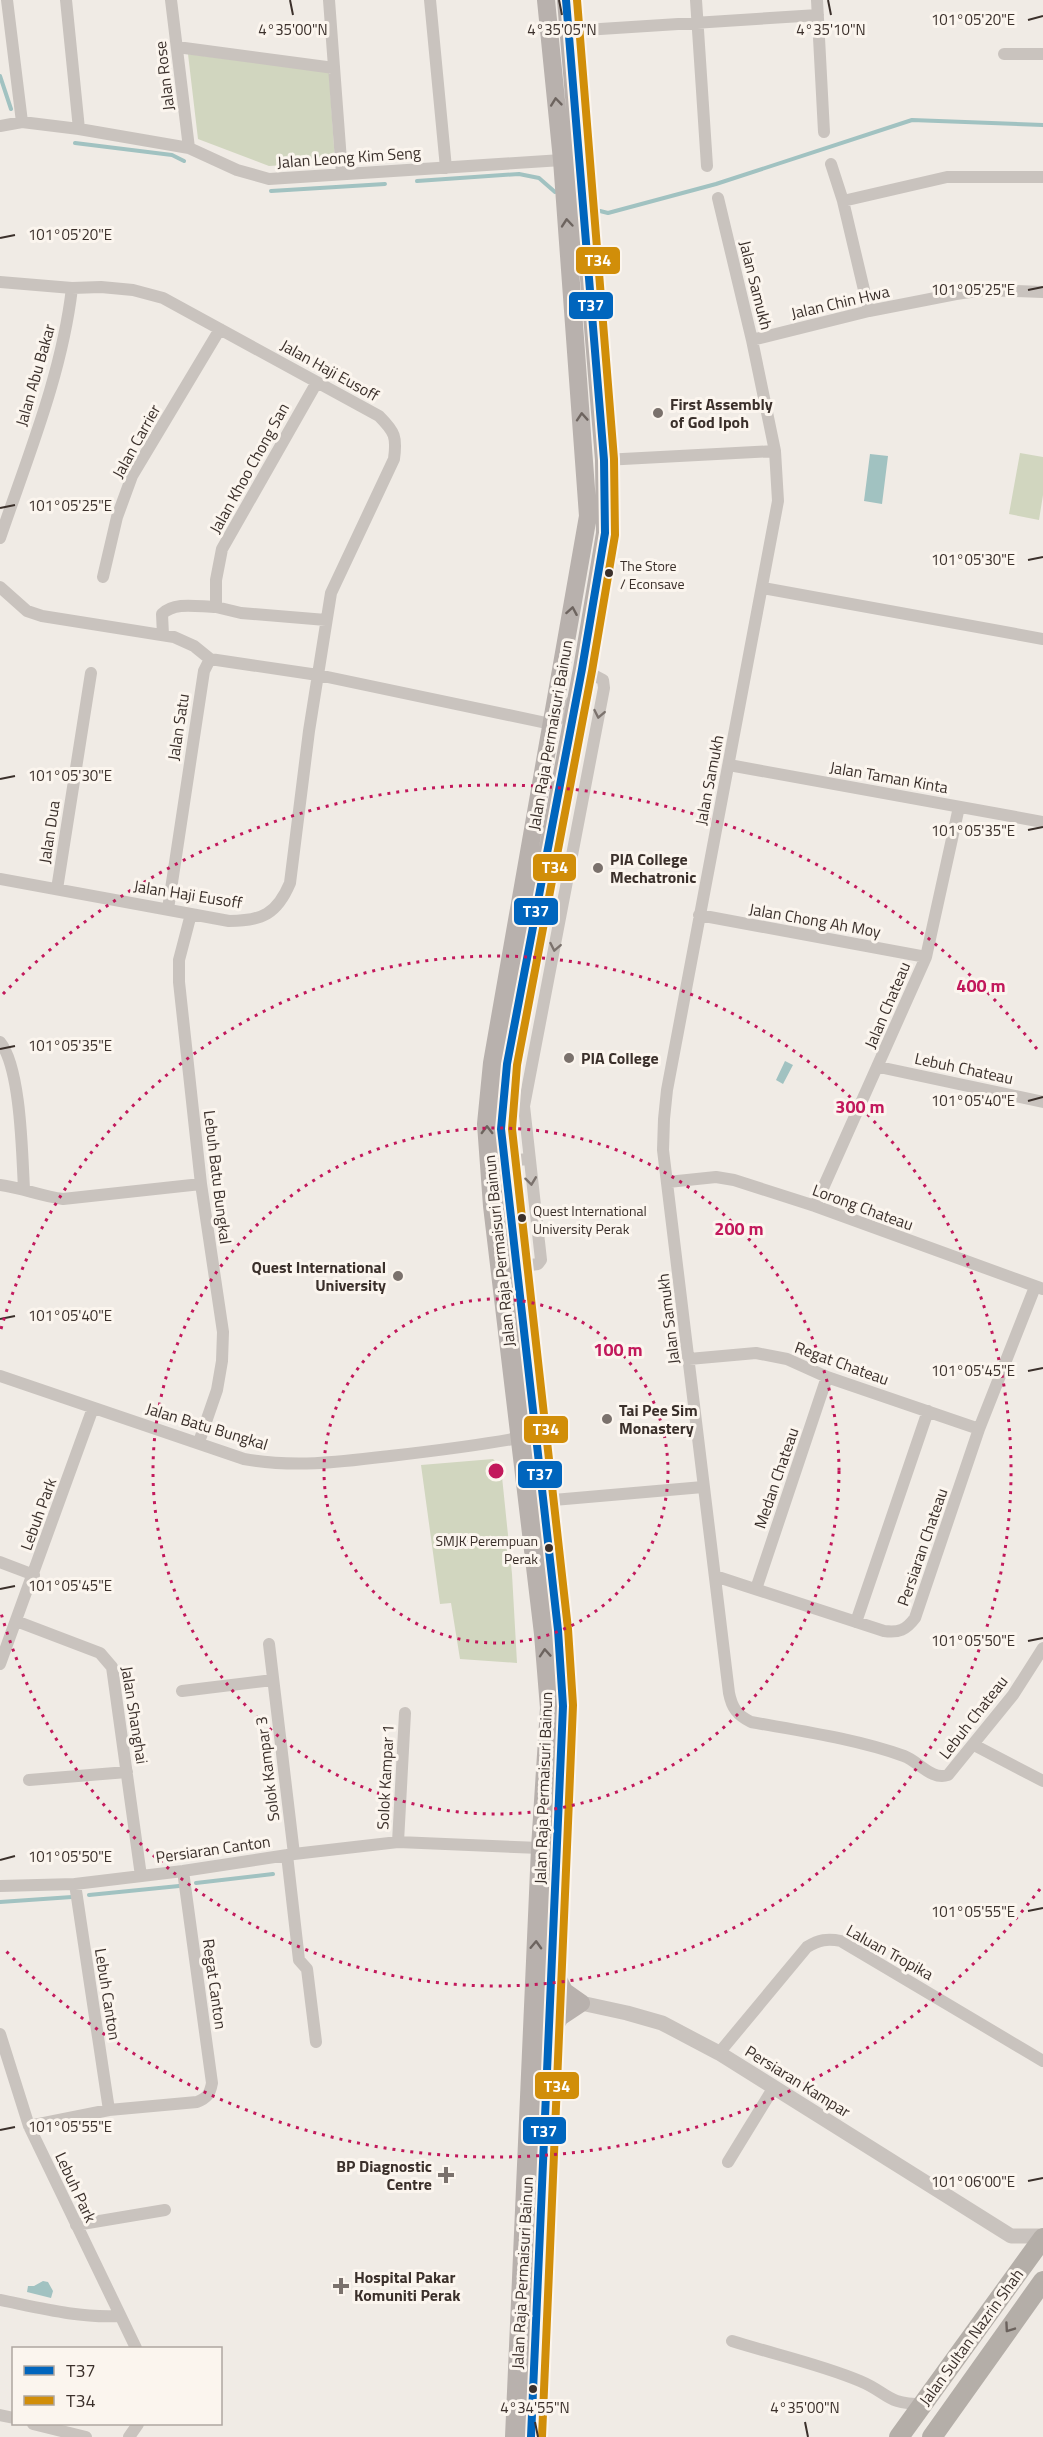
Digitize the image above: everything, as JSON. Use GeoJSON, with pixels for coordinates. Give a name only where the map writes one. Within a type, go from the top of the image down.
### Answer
{"type":"FeatureCollection","features":[{"type":"Feature","properties":{"kind":"highway","name":"Jalan Sultan Nazrin Shah"},"geometry":{"type":"LineString","coordinates":[[899,2437],[1043,2237]]}},
{"type":"Feature","properties":{"kind":"highway","name":"Jalan Sultan Nazrin Shah"},"geometry":{"type":"LineString","coordinates":[[932,2437],[1043,2280]]}},
{"type":"Feature","properties":{"kind":"main road","name":"Jalan Raja Permaisuri Bainun"},"geometry":{"type":"LineString","coordinates":[[531,2437],[549,2001],[543,1967],[540,1848],[549,1708],[543,1634],[492,1206],[486,1124],[492,1063],[588,516],[562,160],[546,0]]}},
{"type":"Feature","properties":{"kind":"main road","name":"Jalan Raja Permaisuri Bainun"},"geometry":{"type":"LineString","coordinates":[[514,2437],[532,2026],[543,1967],[563,1706],[558,1630],[501,1129],[507,1064],[581,672],[606,522],[604,460],[566,0]]}},
{"type":"Feature","properties":{"kind":"main road"},"geometry":{"type":"LineString","coordinates":[[518,1438],[529,1427],[527,1391],[530,1383]]}},
{"type":"Feature","properties":{"kind":"main road"},"geometry":{"type":"LineString","coordinates":[[543,1967],[580,2004],[560,2017],[548,2037]]}},
{"type":"Feature","properties":{"kind":"main road"},"geometry":{"type":"LineString","coordinates":[[532,2026],[540,2007],[549,2001]]}},
{"type":"Feature","properties":{"kind":"street"},"geometry":{"type":"LineString","coordinates":[[7,0],[22,122]]}},
{"type":"Feature","properties":{"kind":"street"},"geometry":{"type":"LineString","coordinates":[[66,0],[79,129]]}},
{"type":"Feature","properties":{"kind":"street","name":"Jalan Rose"},"geometry":{"type":"LineString","coordinates":[[171,0],[189,148]]}},
{"type":"Feature","properties":{"kind":"street"},"geometry":{"type":"LineString","coordinates":[[329,0],[342,174]]}},
{"type":"Feature","properties":{"kind":"street"},"geometry":{"type":"LineString","coordinates":[[430,0],[446,168]]}},
{"type":"Feature","properties":{"kind":"street"},"geometry":{"type":"LineString","coordinates":[[696,0],[707,166]]}},
{"type":"Feature","properties":{"kind":"street"},"geometry":{"type":"LineString","coordinates":[[817,0],[824,132]]}},
{"type":"Feature","properties":{"kind":"street"},"geometry":{"type":"LineString","coordinates":[[569,31],[818,15]]}},
{"type":"Feature","properties":{"kind":"street"},"geometry":{"type":"LineString","coordinates":[[177,47],[334,68]]}},
{"type":"Feature","properties":{"kind":"street"},"geometry":{"type":"LineString","coordinates":[[1004,54],[1043,54]]}},
{"type":"Feature","properties":{"kind":"street","name":"Jalan Leong Kim Seng"},"geometry":{"type":"LineString","coordinates":[[0,126],[22,122],[79,129],[189,148],[237,170],[269,179],[562,160]]}},
{"type":"Feature","properties":{"kind":"street"},"geometry":{"type":"LineString","coordinates":[[562,160],[573,150],[577,128]]}},
{"type":"Feature","properties":{"kind":"street"},"geometry":{"type":"LineString","coordinates":[[831,164],[843,201],[869,311]]}},
{"type":"Feature","properties":{"kind":"street"},"geometry":{"type":"LineString","coordinates":[[843,201],[946,177],[1043,177]]}},
{"type":"Feature","properties":{"kind":"street","name":"Jalan Samukh"},"geometry":{"type":"LineString","coordinates":[[718,198],[776,451],[778,501],[699,915],[664,1119],[663,1150],[729,1693],[732,1706],[740,1717],[751,1722],[882,1749],[909,1758],[936,1776],[948,1775]]}},
{"type":"Feature","properties":{"kind":"street","name":"Jalan Haji Eusoff"},"geometry":{"type":"LineString","coordinates":[[0,282],[133,290],[163,298],[379,417],[391,428],[396,442],[394,459],[331,593],[309,731],[290,883],[283,899],[271,912],[252,921],[229,921],[0,879]]}},
{"type":"Feature","properties":{"kind":"street","name":"Jalan Abu Bakar"},"geometry":{"type":"LineString","coordinates":[[0,538],[53,383],[68,319],[72,288]]}},
{"type":"Feature","properties":{"kind":"street","name":"Jalan Chin Hwa"},"geometry":{"type":"LineString","coordinates":[[752,340],[869,311],[984,290],[1043,292]]}},
{"type":"Feature","properties":{"kind":"street","name":"Jalan Carrier"},"geometry":{"type":"LineString","coordinates":[[104,577],[117,517],[132,476],[220,329]]}},
{"type":"Feature","properties":{"kind":"street","name":"Jalan Khoo Chong San"},"geometry":{"type":"LineString","coordinates":[[216,607],[216,580],[222,549],[317,382]]}},
{"type":"Feature","properties":{"kind":"street"},"geometry":{"type":"LineString","coordinates":[[604,460],[776,451]]}},
{"type":"Feature","properties":{"kind":"street"},"geometry":{"type":"LineString","coordinates":[[0,587],[27,611],[42,616],[163,635],[194,646],[210,659],[318,675],[551,724],[566,714],[581,672]]}},
{"type":"Feature","properties":{"kind":"street"},"geometry":{"type":"LineString","coordinates":[[763,588],[1043,639]]}},
{"type":"Feature","properties":{"kind":"street"},"geometry":{"type":"LineString","coordinates":[[163,635],[162,614],[174,606],[216,607],[241,613],[326,620]]}},
{"type":"Feature","properties":{"kind":"street","name":"Jalan Satu"},"geometry":{"type":"LineString","coordinates":[[168,909],[204,671],[210,659]]}},
{"type":"Feature","properties":{"kind":"street","name":"Jalan Raja Permaisuri Bainun"},"geometry":{"type":"LineString","coordinates":[[516,1267],[538,1264],[541,1260],[524,1106],[604,687],[603,680],[581,672]]}},
{"type":"Feature","properties":{"kind":"street","name":"Jalan Dua"},"geometry":{"type":"LineString","coordinates":[[57,889],[90,673]]}},
{"type":"Feature","properties":{"kind":"street","name":"Jalan Taman Kinta"},"geometry":{"type":"LineString","coordinates":[[729,765],[1043,822]]}},
{"type":"Feature","properties":{"kind":"street","name":"Jalan Chateau"},"geometry":{"type":"LineString","coordinates":[[815,1206],[879,1067],[926,957],[959,807]]}},
{"type":"Feature","properties":{"kind":"street","name":"Lebuh Batu Bungkal"},"geometry":{"type":"LineString","coordinates":[[191,914],[179,960],[179,982],[201,1184],[223,1332],[222,1361],[217,1389],[199,1442]]}},
{"type":"Feature","properties":{"kind":"street","name":"Jalan Chong Ah Moy"},"geometry":{"type":"LineString","coordinates":[[699,915],[926,957]]}},
{"type":"Feature","properties":{"kind":"street"},"geometry":{"type":"LineString","coordinates":[[0,1042],[6,1049],[12,1072],[20,1128],[24,1189]]}},
{"type":"Feature","properties":{"kind":"street","name":"Lebuh Chateau"},"geometry":{"type":"LineString","coordinates":[[879,1067],[1043,1102]]}},
{"type":"Feature","properties":{"kind":"street"},"geometry":{"type":"LineString","coordinates":[[505,1161],[529,1159]]}},
{"type":"Feature","properties":{"kind":"street","name":"Lorong Chateau"},"geometry":{"type":"LineString","coordinates":[[668,1182],[716,1177],[734,1180],[815,1206],[1039,1288]]}},
{"type":"Feature","properties":{"kind":"street"},"geometry":{"type":"LineString","coordinates":[[0,1185],[24,1189],[41,1196],[63,1199],[201,1184]]}},
{"type":"Feature","properties":{"kind":"street","name":"Persiaran Chateau"},"geometry":{"type":"LineString","coordinates":[[715,1576],[896,1633],[907,1628],[915,1618],[979,1429],[1039,1288]]}},
{"type":"Feature","properties":{"kind":"street","name":"Regat Chateau"},"geometry":{"type":"LineString","coordinates":[[689,1359],[756,1353],[787,1359],[827,1377],[979,1429]]}},
{"type":"Feature","properties":{"kind":"street","name":"Jalan Batu Bungkal"},"geometry":{"type":"LineString","coordinates":[[0,1376],[244,1458],[291,1465],[320,1465],[447,1450],[518,1438]]}},
{"type":"Feature","properties":{"kind":"street","name":"Medan Chateau"},"geometry":{"type":"LineString","coordinates":[[756,1590],[827,1377]]}},
{"type":"Feature","properties":{"kind":"street","name":"Lebuh Park"},"geometry":{"type":"LineString","coordinates":[[0,1664],[93,1408]]}},
{"type":"Feature","properties":{"kind":"street"},"geometry":{"type":"LineString","coordinates":[[856,1622],[928,1411]]}},
{"type":"Feature","properties":{"kind":"street"},"geometry":{"type":"LineString","coordinates":[[542,1501],[703,1487]]}},
{"type":"Feature","properties":{"kind":"street"},"geometry":{"type":"LineString","coordinates":[[0,1562],[34,1575]]}},
{"type":"Feature","properties":{"kind":"street","name":"Jalan Shanghai"},"geometry":{"type":"LineString","coordinates":[[16,1621],[100,1653],[108,1659],[114,1676],[141,1876]]}},
{"type":"Feature","properties":{"kind":"street","name":"Solok Kampar 3"},"geometry":{"type":"LineString","coordinates":[[269,1644],[291,1854]]}},
{"type":"Feature","properties":{"kind":"street","name":"Lebuh Chateau"},"geometry":{"type":"LineString","coordinates":[[948,1775],[1013,1695],[1043,1648]]}},
{"type":"Feature","properties":{"kind":"street"},"geometry":{"type":"LineString","coordinates":[[182,1691],[273,1680]]}},
{"type":"Feature","properties":{"kind":"street","name":"Solok Kampar 1"},"geometry":{"type":"LineString","coordinates":[[398,1842],[405,1713]]}},
{"type":"Feature","properties":{"kind":"street"},"geometry":{"type":"LineString","coordinates":[[974,1745],[1043,1781]]}},
{"type":"Feature","properties":{"kind":"street"},"geometry":{"type":"LineString","coordinates":[[29,1780],[127,1772]]}},
{"type":"Feature","properties":{"kind":"street","name":"Persiaran Canton"},"geometry":{"type":"LineString","coordinates":[[0,1886],[75,1884],[183,1871],[291,1854],[398,1842],[540,1848]]}},
{"type":"Feature","properties":{"kind":"street","name":"Persiaran Canton"},"geometry":{"type":"LineString","coordinates":[[291,1854],[299,1960],[307,1969],[316,2042]]}},
{"type":"Feature","properties":{"kind":"street","name":"Regat Canton"},"geometry":{"type":"LineString","coordinates":[[109,2110],[196,2102],[205,2099],[211,2092],[212,2083],[183,1871]]}},
{"type":"Feature","properties":{"kind":"street","name":"Lebuh Canton"},"geometry":{"type":"LineString","coordinates":[[75,1884],[109,2110]]}},
{"type":"Feature","properties":{"kind":"street","name":"Laluan Tropika"},"geometry":{"type":"LineString","coordinates":[[719,2053],[807,1947],[818,1941],[830,1939],[841,1941],[1043,2061]]}},
{"type":"Feature","properties":{"kind":"street","name":"Persiaran Kampar"},"geometry":{"type":"LineString","coordinates":[[549,2001],[627,2013],[662,2023],[719,2053],[1011,2236]]}},
{"type":"Feature","properties":{"kind":"street","name":"Lebuh Park"},"geometry":{"type":"LineString","coordinates":[[0,2034],[29,2126],[135,2347]]}},
{"type":"Feature","properties":{"kind":"street"},"geometry":{"type":"LineString","coordinates":[[728,2162],[774,2087]]}},
{"type":"Feature","properties":{"kind":"street"},"geometry":{"type":"LineString","coordinates":[[29,2126],[109,2110]]}},
{"type":"Feature","properties":{"kind":"street"},"geometry":{"type":"LineString","coordinates":[[76,2225],[165,2210]]}},
{"type":"Feature","properties":{"kind":"street"},"geometry":{"type":"LineString","coordinates":[[1018,2271],[1019,2252],[1011,2236],[1043,2237]]}},
{"type":"Feature","properties":{"kind":"street"},"geometry":{"type":"LineString","coordinates":[[0,2300],[94,2317],[119,2316]]}},
{"type":"Feature","properties":{"kind":"street"},"geometry":{"type":"LineString","coordinates":[[732,2341],[861,2381],[896,2402],[923,2404]]}},
{"type":"Feature","properties":{"kind":"street"},"geometry":{"type":"LineString","coordinates":[[37,2425],[86,2437]]}},
{"type":"Feature","properties":{"kind":"green space"},"geometry":{"type":"Polygon","coordinates":[[[188,54],[329,72],[335,162],[269,166],[198,139],[188,54]]]}},
{"type":"Feature","properties":{"kind":"green space"},"geometry":{"type":"Polygon","coordinates":[[[1020,453],[1043,457],[1043,495],[1039,520],[1009,514],[1020,453]]]}},
{"type":"Feature","properties":{"kind":"green space"},"geometry":{"type":"Polygon","coordinates":[[[493,1459],[501,1467],[512,1574],[517,1663],[460,1659],[451,1603],[440,1604],[421,1465],[493,1459]]]}},
{"type":"Feature","properties":{"kind":"water"},"geometry":{"type":"Polygon","coordinates":[[[870,454],[888,456],[882,504],[864,501],[870,454]]]}},
{"type":"Feature","properties":{"kind":"water"},"geometry":{"type":"Polygon","coordinates":[[[785,1061],[793,1065],[783,1084],[776,1080],[785,1061]]]}},
{"type":"Feature","properties":{"kind":"water"},"geometry":{"type":"Polygon","coordinates":[[[43,2281],[48,2282],[53,2291],[51,2298],[27,2292],[28,2286],[34,2286],[43,2281]]]}},
{"type":"Feature","properties":{"kind":"waterway"},"geometry":{"type":"LineString","coordinates":[[0,76],[11,109]]}},
{"type":"Feature","properties":{"kind":"waterway"},"geometry":{"type":"LineString","coordinates":[[592,209],[608,213],[716,184],[912,120],[1043,125]]}},
{"type":"Feature","properties":{"kind":"waterway"},"geometry":{"type":"LineString","coordinates":[[75,143],[172,155],[184,161]]}},
{"type":"Feature","properties":{"kind":"waterway"},"geometry":{"type":"LineString","coordinates":[[417,181],[519,174],[539,178],[555,192]]}},
{"type":"Feature","properties":{"kind":"waterway"},"geometry":{"type":"LineString","coordinates":[[271,191],[385,184]]}},
{"type":"Feature","properties":{"kind":"waterway"},"geometry":{"type":"LineString","coordinates":[[196,1883],[273,1874]]}},
{"type":"Feature","properties":{"kind":"waterway"},"geometry":{"type":"LineString","coordinates":[[89,1895],[179,1886]]}},
{"type":"Feature","properties":{"kind":"waterway"},"geometry":{"type":"LineString","coordinates":[[0,1902],[72,1897]]}},
{"type":"Feature","properties":{"kind":"transit line","name":"T37"},"geometry":{"type":"LineString","coordinates":[[531,2437],[563,1706],[558,1630],[501,1129],[507,1064],[582,669],[605,533],[604,460],[566,0]]}},
{"type":"Feature","properties":{"kind":"transit line","name":"T34"},"geometry":{"type":"LineString","coordinates":[[542,2437],[573,1705],[568,1629],[512,1129],[517,1065],[592,671],[615,535],[614,459],[577,0]]}},
{"type":"Feature","properties":{"kind":"place","name":"First Assembly of God Ipoh"},"geometry":{"type":"Point","coordinates":[658,413]}},
{"type":"Feature","properties":{"kind":"place","name":"The Store / Econsave"},"geometry":{"type":"Point","coordinates":[609,573]}},
{"type":"Feature","properties":{"kind":"place","name":"PIA College Mechatronic"},"geometry":{"type":"Point","coordinates":[598,868]}},
{"type":"Feature","properties":{"kind":"place","name":"PIA College"},"geometry":{"type":"Point","coordinates":[569,1058]}},
{"type":"Feature","properties":{"kind":"place","name":"Quest International University Perak"},"geometry":{"type":"Point","coordinates":[522,1218]}},
{"type":"Feature","properties":{"kind":"place","name":"Quest International University"},"geometry":{"type":"Point","coordinates":[398,1276]}},
{"type":"Feature","properties":{"kind":"place","name":"Tai Pee Sim Monastery"},"geometry":{"type":"Point","coordinates":[607,1419]}},
{"type":"Feature","properties":{"kind":"place","name":"SMJK Perempuan Perak"},"geometry":{"type":"Point","coordinates":[549,1548]}},
{"type":"Feature","properties":{"kind":"place","name":"BP Diagnostic Centre"},"geometry":{"type":"Point","coordinates":[446,2175]}},
{"type":"Feature","properties":{"kind":"place","name":"Hospital Pakar Komuniti Perak"},"geometry":{"type":"Point","coordinates":[341,2286]}}]}
